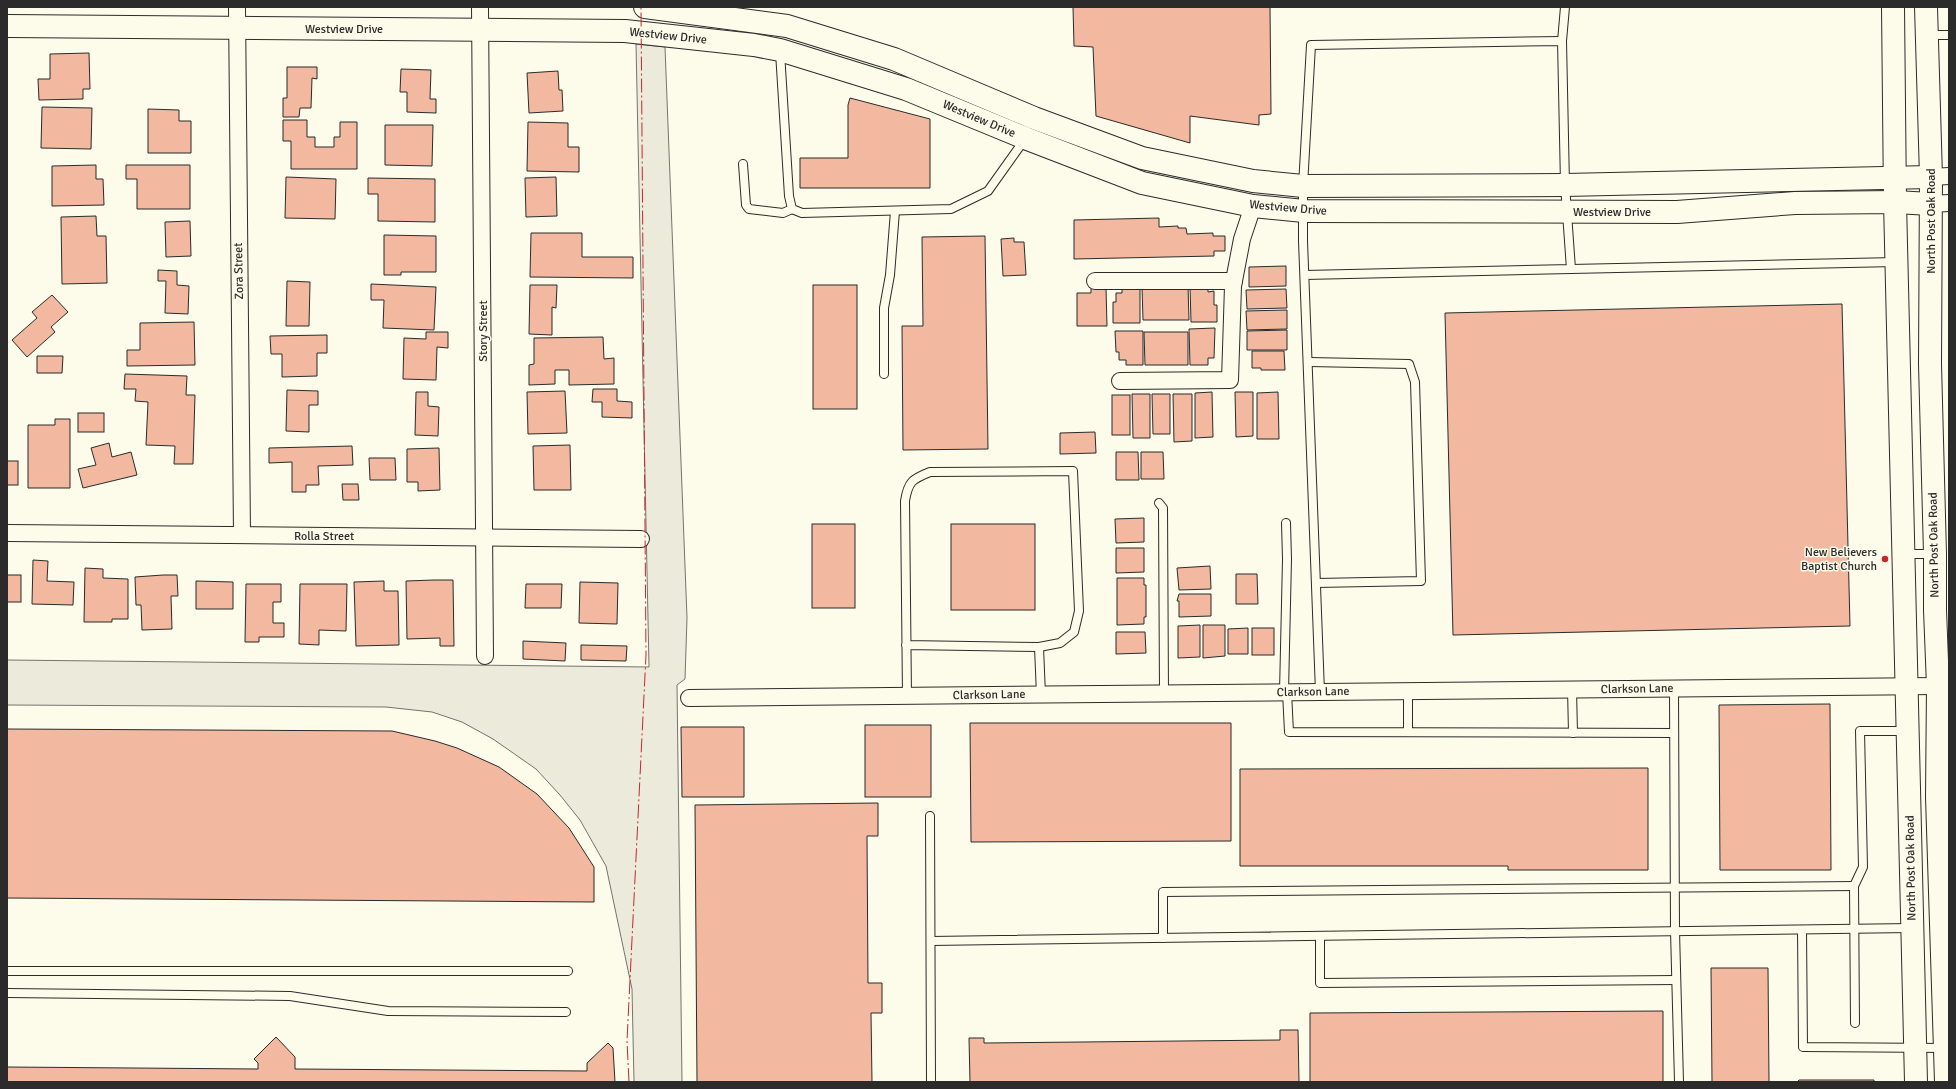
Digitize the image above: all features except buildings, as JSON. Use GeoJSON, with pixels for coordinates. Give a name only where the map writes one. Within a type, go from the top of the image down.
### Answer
{"type":"FeatureCollection","features":[{"type":"Feature","properties":{"kind":"main road","name":"Westview Drive"},"geometry":{"type":"LineString","coordinates":[[645,7],[787,26],[894,59],[1034,118],[1142,158],[1253,181],[1303,186],[1565,185],[1940,176]]}},
{"type":"Feature","properties":{"kind":"main road","name":"North Post Oak Road"},"geometry":{"type":"LineString","coordinates":[[1893,7],[1895,202],[1916,1082]]}},
{"type":"Feature","properties":{"kind":"main road","name":"North Post Oak Road"},"geometry":{"type":"LineString","coordinates":[[1926,7],[1927,34],[1940,176],[1940,204],[1930,364],[1940,797],[1941,980],[1947,1039],[1946,1082]]}},
{"type":"Feature","properties":{"kind":"main road","name":"Westview Drive"},"geometry":{"type":"LineString","coordinates":[[7,26],[625,31],[754,45],[780,50],[906,89],[1142,183],[1253,206],[1304,211],[1677,212],[1795,203],[1895,202],[1940,204]]}},
{"type":"Feature","properties":{"kind":"street","name":"Zora Street"},"geometry":{"type":"LineString","coordinates":[[237,7],[242,535]]}},
{"type":"Feature","properties":{"kind":"street","name":"Story Street"},"geometry":{"type":"LineString","coordinates":[[480,7],[485,656]]}},
{"type":"Feature","properties":{"kind":"street"},"geometry":{"type":"LineString","coordinates":[[1120,381],[1230,380],[1234,281],[1242,238],[1253,206]]}},
{"type":"Feature","properties":{"kind":"street"},"geometry":{"type":"LineString","coordinates":[[1095,281],[1234,281]]}},
{"type":"Feature","properties":{"kind":"street","name":"Rolla Street"},"geometry":{"type":"LineString","coordinates":[[7,533],[641,539]]}},
{"type":"Feature","properties":{"kind":"street","name":"Clarkson Lane"},"geometry":{"type":"LineString","coordinates":[[689,698],[1938,686]]}},
{"type":"Feature","properties":{"kind":"lane"},"geometry":{"type":"LineString","coordinates":[[1565,7],[1562,41],[1565,185],[1571,268]]}},
{"type":"Feature","properties":{"kind":"lane"},"geometry":{"type":"LineString","coordinates":[[1927,34],[1949,35]]}},
{"type":"Feature","properties":{"kind":"lane"},"geometry":{"type":"LineString","coordinates":[[1320,692],[1306,275],[1303,241],[1303,186],[1311,45],[1562,41]]}},
{"type":"Feature","properties":{"kind":"lane"},"geometry":{"type":"LineString","coordinates":[[780,50],[789,196],[792,208],[802,213],[951,209],[988,191],[1026,138]]}},
{"type":"Feature","properties":{"kind":"lane"},"geometry":{"type":"LineString","coordinates":[[743,164],[746,205],[749,209],[783,213],[792,208]]}},
{"type":"Feature","properties":{"kind":"lane"},"geometry":{"type":"LineString","coordinates":[[884,374],[884,308],[890,275],[895,211]]}},
{"type":"Feature","properties":{"kind":"lane"},"geometry":{"type":"LineString","coordinates":[[1306,275],[1897,262]]}},
{"type":"Feature","properties":{"kind":"lane"},"geometry":{"type":"LineString","coordinates":[[1309,362],[1409,364],[1415,382],[1416,398],[1421,581],[1316,583]]}},
{"type":"Feature","properties":{"kind":"lane"},"geometry":{"type":"LineString","coordinates":[[906,645],[1039,648],[1060,643],[1074,632],[1079,612],[1073,471],[930,472],[914,478],[907,488],[905,501],[906,645],[907,696]]}},
{"type":"Feature","properties":{"kind":"lane"},"geometry":{"type":"LineString","coordinates":[[1159,502],[1163,508],[1164,693]]}},
{"type":"Feature","properties":{"kind":"lane"},"geometry":{"type":"LineString","coordinates":[[1286,523],[1287,559],[1285,692],[1289,732],[1674,733]]}},
{"type":"Feature","properties":{"kind":"lane"},"geometry":{"type":"LineString","coordinates":[[1904,554],[1935,554]]}},
{"type":"Feature","properties":{"kind":"lane"},"geometry":{"type":"LineString","coordinates":[[1039,648],[1041,695]]}},
{"type":"Feature","properties":{"kind":"lane"},"geometry":{"type":"LineString","coordinates":[[1674,689],[1675,931],[1679,1082]]}},
{"type":"Feature","properties":{"kind":"lane"},"geometry":{"type":"LineString","coordinates":[[1572,690],[1573,733]]}},
{"type":"Feature","properties":{"kind":"lane"},"geometry":{"type":"LineString","coordinates":[[1408,691],[1408,732]]}},
{"type":"Feature","properties":{"kind":"lane"},"geometry":{"type":"LineString","coordinates":[[1855,1023],[1854,886],[1863,867],[1860,732],[1908,731]]}},
{"type":"Feature","properties":{"kind":"lane"},"geometry":{"type":"LineString","coordinates":[[930,816],[932,1082]]}},
{"type":"Feature","properties":{"kind":"lane"},"geometry":{"type":"LineString","coordinates":[[1163,938],[1163,892],[1675,889],[1854,886]]}},
{"type":"Feature","properties":{"kind":"lane"},"geometry":{"type":"LineString","coordinates":[[931,941],[1912,928]]}},
{"type":"Feature","properties":{"kind":"lane"},"geometry":{"type":"LineString","coordinates":[[1802,930],[1803,1047],[1916,1048],[1947,1039]]}},
{"type":"Feature","properties":{"kind":"lane"},"geometry":{"type":"LineString","coordinates":[[1320,936],[1320,984],[1676,980]]}},
{"type":"Feature","properties":{"kind":"lane"},"geometry":{"type":"LineString","coordinates":[[7,971],[568,972]]}},
{"type":"Feature","properties":{"kind":"lane"},"geometry":{"type":"LineString","coordinates":[[7,993],[290,996],[388,1011],[566,1012]]}},
{"type":"Feature","properties":{"kind":"shaded area"},"geometry":{"type":"Polygon","coordinates":[[[636,44],[665,47],[687,618],[685,679],[677,685],[682,1082],[634,1082],[632,989],[606,866],[580,820],[560,795],[536,769],[493,739],[462,722],[432,712],[386,707],[7,705],[7,660],[649,667],[636,44]]]}},
{"type":"Feature","properties":{"kind":"power"},"geometry":{"type":"LineString","coordinates":[[629,1082],[627,1041],[646,655],[641,7]]}},
{"type":"Feature","properties":{"kind":"place","name":"New Believers Baptist Church"},"geometry":{"type":"Point","coordinates":[1885,559]}}]}
